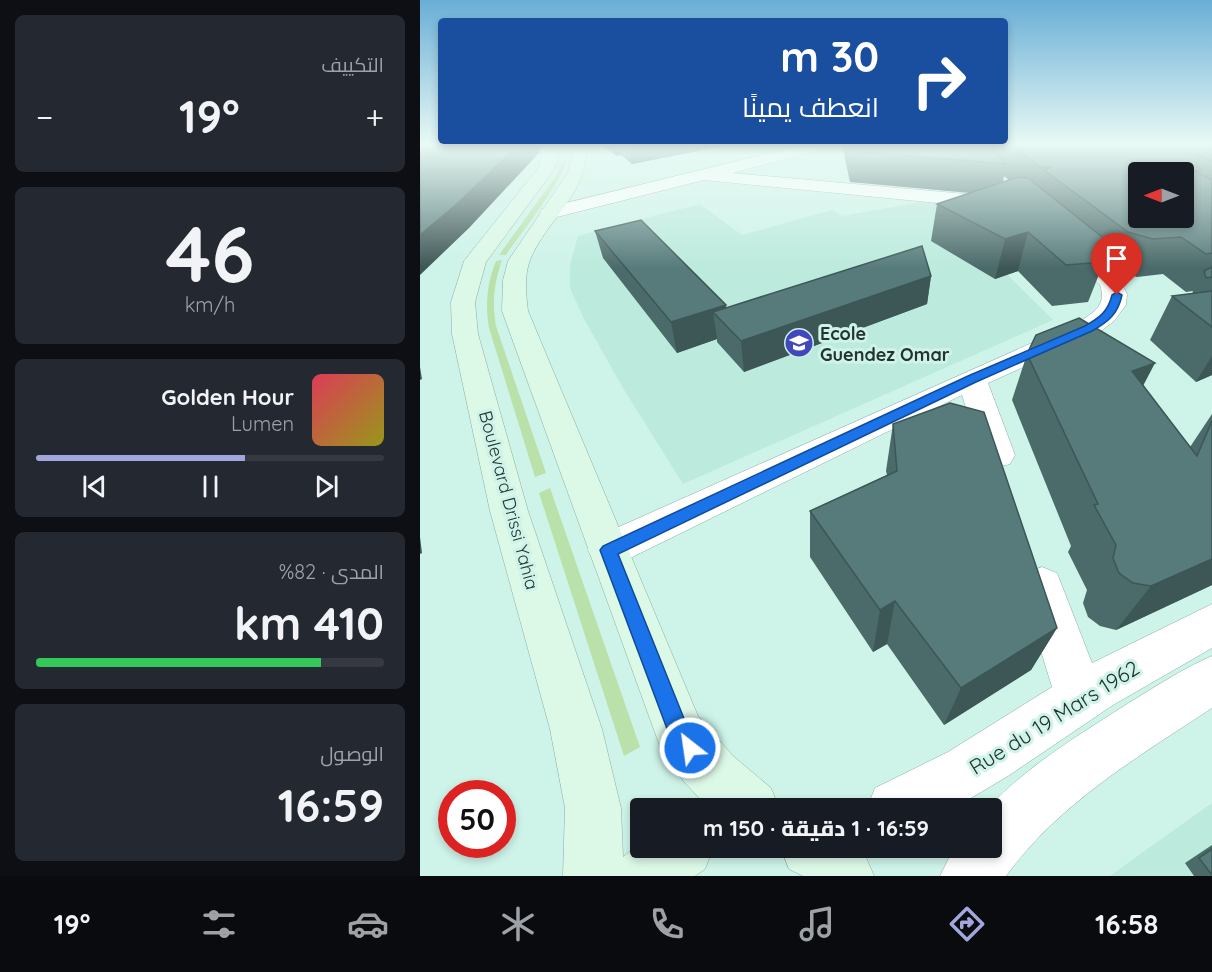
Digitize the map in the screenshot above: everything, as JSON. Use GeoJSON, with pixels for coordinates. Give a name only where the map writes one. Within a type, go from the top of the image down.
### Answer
{"type":"FeatureCollection","features":[{"type":"Feature","properties":{"kind":"main road","name":"Boulevard Drissi Yahia"},"geometry":{"type":"LineString","coordinates":[[533,186],[475,261],[463,302],[465,334],[510,511],[576,729],[593,808],[593,876]]}},
{"type":"Feature","properties":{"kind":"main road","name":"Boulevard Drissi Yahia"},"geometry":{"type":"LineString","coordinates":[[568,186],[519,260],[513,284],[515,311],[680,734],[701,763],[738,798]]}},
{"type":"Feature","properties":{"kind":"main road"},"geometry":{"type":"LineString","coordinates":[[645,876],[670,858]]}},
{"type":"Feature","properties":{"kind":"main road"},"geometry":{"type":"LineString","coordinates":[[827,858],[844,876]]}},
{"type":"Feature","properties":{"kind":"street"},"geometry":{"type":"LineString","coordinates":[[549,213],[660,186]]}},
{"type":"Feature","properties":{"kind":"street"},"geometry":{"type":"LineString","coordinates":[[805,186],[1028,210]]}},
{"type":"Feature","properties":{"kind":"street"},"geometry":{"type":"LineString","coordinates":[[608,550],[1105,319],[1114,306],[1117,295],[1112,284],[1003,186]]}},
{"type":"Feature","properties":{"kind":"street"},"geometry":{"type":"LineString","coordinates":[[972,379],[1009,489]]}},
{"type":"Feature","properties":{"kind":"street"},"geometry":{"type":"LineString","coordinates":[[1032,555],[1080,698]]}},
{"type":"Feature","properties":{"kind":"street","name":"Rue du 19 Mars 1962"},"geometry":{"type":"LineString","coordinates":[[920,798],[1008,747],[1118,674],[1212,625]]}},
{"type":"Feature","properties":{"kind":"street"},"geometry":{"type":"LineString","coordinates":[[1002,835],[1017,818],[1074,771],[1212,680]]}},
{"type":"Feature","properties":{"kind":"street"},"geometry":{"type":"LineString","coordinates":[[970,876],[983,858]]}},
{"type":"Feature","properties":{"kind":"shaded area","name":"Ecole Guendez Omar"},"geometry":{"type":"Polygon","coordinates":[[[932,200],[1053,320],[683,484],[623,388],[584,319],[570,288],[570,265],[578,236],[700,204],[742,235],[832,210],[842,216],[932,200]]]}},
{"type":"Feature","properties":{"kind":"shaded area"},"geometry":{"type":"Polygon","coordinates":[[[1212,803],[1212,876],[1110,876],[1132,860],[1212,803]]]}},
{"type":"Feature","properties":{"kind":"green space"},"geometry":{"type":"Polygon","coordinates":[[[549,186],[554,186],[506,255],[499,255],[549,186]]]}},
{"type":"Feature","properties":{"kind":"green space"},"geometry":{"type":"Polygon","coordinates":[[[502,260],[494,293],[496,326],[546,473],[535,477],[489,328],[487,302],[489,286],[496,261],[502,260]]]}},
{"type":"Feature","properties":{"kind":"green space"},"geometry":{"type":"Polygon","coordinates":[[[550,488],[640,747],[624,756],[539,493],[550,488]]]}},
{"type":"Feature","properties":{"kind":"building"},"geometry":{"type":"Polygon","coordinates":[[[420,186],[476,186],[458,203],[420,235],[420,186]]]}},
{"type":"Feature","properties":{"kind":"building"},"geometry":{"type":"Polygon","coordinates":[[[991,186],[1038,186],[1106,240],[1104,262],[1066,265],[1028,232],[1005,239],[937,204],[991,186]]]}},
{"type":"Feature","properties":{"kind":"building"},"geometry":{"type":"Polygon","coordinates":[[[1066,186],[1128,186],[1128,228],[1194,228],[1194,186],[1212,186],[1212,253],[1206,254],[1181,237],[1153,239],[1128,232],[1066,186]]]}},
{"type":"Feature","properties":{"kind":"building"},"geometry":{"type":"Polygon","coordinates":[[[641,220],[726,305],[671,322],[595,231],[641,220]]]}},
{"type":"Feature","properties":{"kind":"building"},"geometry":{"type":"Polygon","coordinates":[[[922,246],[931,276],[741,341],[713,312],[922,246]]]}},
{"type":"Feature","properties":{"kind":"building"},"geometry":{"type":"Polygon","coordinates":[[[1212,267],[1212,277],[1206,278],[1204,271],[1212,267]]]}},
{"type":"Feature","properties":{"kind":"building"},"geometry":{"type":"Polygon","coordinates":[[[1212,291],[1212,327],[1172,296],[1212,291]]]}},
{"type":"Feature","properties":{"kind":"building"},"geometry":{"type":"Polygon","coordinates":[[[1079,318],[1155,363],[1132,371],[1197,456],[1212,421],[1212,559],[1151,586],[1133,583],[1119,573],[1113,558],[1116,545],[1094,505],[1098,504],[1027,354],[1036,335],[1079,318]]]}},
{"type":"Feature","properties":{"kind":"building"},"geometry":{"type":"Polygon","coordinates":[[[950,403],[984,412],[1057,628],[961,688],[895,601],[880,610],[810,511],[897,471],[893,424],[950,403]]]}},
{"type":"Feature","properties":{"kind":"building"},"geometry":{"type":"Polygon","coordinates":[[[1212,849],[1212,875],[1199,858],[1212,849]]]}},
{"type":"Feature","properties":{"kind":"place","name":"Ecole Guendez Omar"},"geometry":{"type":"Point","coordinates":[799,343]}},
{"type":"Feature","properties":{"kind":"route"},"geometry":{"type":"LineString","coordinates":[[690,748],[680,734],[608,550],[972,379],[1088,328],[1105,319],[1114,306],[1117,295]]}}]}
